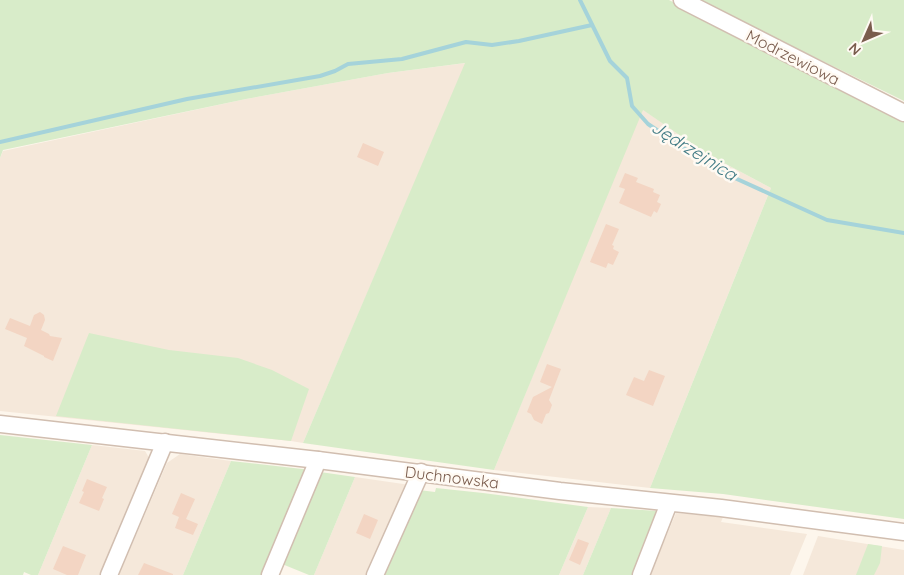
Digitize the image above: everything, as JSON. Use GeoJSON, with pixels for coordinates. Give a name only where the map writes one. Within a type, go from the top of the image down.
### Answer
{"type":"FeatureCollection","features":[{"type":"Feature","properties":{"kind":"street","name":"Modrzewiowa"},"geometry":{"type":"LineString","coordinates":[[682,0],[904,113]]}},
{"type":"Feature","properties":{"kind":"street","name":"Duchnowska"},"geometry":{"type":"LineString","coordinates":[[0,424],[421,472],[560,491],[721,508],[904,532]]}},
{"type":"Feature","properties":{"kind":"street"},"geometry":{"type":"LineString","coordinates":[[109,575],[165,442]]}},
{"type":"Feature","properties":{"kind":"street"},"geometry":{"type":"LineString","coordinates":[[270,575],[318,460]]}},
{"type":"Feature","properties":{"kind":"street"},"geometry":{"type":"LineString","coordinates":[[375,575],[421,472]]}},
{"type":"Feature","properties":{"kind":"street"},"geometry":{"type":"LineString","coordinates":[[640,575],[669,503]]}},
{"type":"Feature","properties":{"kind":"shaded area"},"geometry":{"type":"Polygon","coordinates":[[[466,63],[303,443],[0,411],[0,158],[3,151],[246,99],[388,73],[466,63]]]}},
{"type":"Feature","properties":{"kind":"shaded area"},"geometry":{"type":"Polygon","coordinates":[[[642,109],[707,154],[771,188],[650,488],[494,470],[642,109]]]}},
{"type":"Feature","properties":{"kind":"shaded area"},"geometry":{"type":"Polygon","coordinates":[[[92,445],[145,451],[151,461],[103,575],[38,575],[92,445]]]}},
{"type":"Feature","properties":{"kind":"shaded area"},"geometry":{"type":"Polygon","coordinates":[[[180,454],[231,461],[183,575],[119,575],[167,463],[180,454]]]}},
{"type":"Feature","properties":{"kind":"shaded area"},"geometry":{"type":"Polygon","coordinates":[[[355,477],[410,485],[369,575],[314,575],[355,477]]]}},
{"type":"Feature","properties":{"kind":"shaded area"},"geometry":{"type":"Polygon","coordinates":[[[588,507],[611,508],[583,575],[559,575],[588,507]]]}},
{"type":"Feature","properties":{"kind":"shaded area"},"geometry":{"type":"Polygon","coordinates":[[[676,513],[723,517],[721,522],[807,534],[790,575],[650,575],[676,513]]]}},
{"type":"Feature","properties":{"kind":"shaded area"},"geometry":{"type":"Polygon","coordinates":[[[818,536],[904,550],[904,575],[803,575],[818,536]]]}},
{"type":"Feature","properties":{"kind":"green space"},"geometry":{"type":"Polygon","coordinates":[[[0,0],[669,0],[904,121],[904,519],[723,494],[650,488],[771,188],[707,154],[643,110],[494,470],[303,443],[465,63],[388,73],[246,99],[3,150],[0,158],[0,0]]]}},
{"type":"Feature","properties":{"kind":"green space"},"geometry":{"type":"Polygon","coordinates":[[[698,0],[904,0],[904,101],[900,99],[698,0]]]}},
{"type":"Feature","properties":{"kind":"green space"},"geometry":{"type":"Polygon","coordinates":[[[89,333],[169,350],[238,358],[272,370],[309,389],[291,441],[56,416],[89,333]]]}},
{"type":"Feature","properties":{"kind":"green space"},"geometry":{"type":"Polygon","coordinates":[[[0,435],[92,445],[38,575],[24,572],[23,575],[0,575],[0,435]]]}},
{"type":"Feature","properties":{"kind":"green space"},"geometry":{"type":"Polygon","coordinates":[[[231,461],[311,470],[266,575],[183,575],[231,461]]]}},
{"type":"Feature","properties":{"kind":"green space"},"geometry":{"type":"Polygon","coordinates":[[[320,472],[355,477],[314,575],[309,575],[282,564],[320,472]]]}},
{"type":"Feature","properties":{"kind":"green space"},"geometry":{"type":"Polygon","coordinates":[[[436,488],[588,507],[559,575],[381,575],[419,490],[435,492],[436,488]]]}},
{"type":"Feature","properties":{"kind":"green space"},"geometry":{"type":"Polygon","coordinates":[[[611,508],[658,511],[635,575],[583,575],[611,508]]]}},
{"type":"Feature","properties":{"kind":"green space"},"geometry":{"type":"Polygon","coordinates":[[[868,544],[882,546],[880,563],[874,575],[856,575],[868,544]]]}},
{"type":"Feature","properties":{"kind":"building"},"geometry":{"type":"Polygon","coordinates":[[[363,143],[384,152],[378,166],[357,157],[363,143]]]}},
{"type":"Feature","properties":{"kind":"building"},"geometry":{"type":"Polygon","coordinates":[[[625,173],[638,178],[636,182],[654,189],[653,192],[660,195],[657,202],[661,204],[657,213],[654,211],[651,217],[619,203],[625,189],[619,187],[625,173]]]}},
{"type":"Feature","properties":{"kind":"building"},"geometry":{"type":"Polygon","coordinates":[[[606,224],[619,229],[612,245],[614,246],[613,249],[619,252],[613,265],[608,263],[606,268],[590,262],[606,224]]]}},
{"type":"Feature","properties":{"kind":"building"},"geometry":{"type":"Polygon","coordinates":[[[40,312],[44,315],[45,320],[41,330],[50,336],[62,338],[53,361],[24,346],[27,338],[5,329],[10,318],[30,326],[34,315],[40,312]]]}},
{"type":"Feature","properties":{"kind":"building"},"geometry":{"type":"Polygon","coordinates":[[[547,364],[561,369],[549,400],[552,405],[542,424],[534,420],[531,414],[527,412],[533,397],[552,387],[540,382],[547,364]]]}},
{"type":"Feature","properties":{"kind":"building"},"geometry":{"type":"Polygon","coordinates":[[[649,370],[665,376],[653,406],[626,395],[634,377],[644,381],[649,370]]]}},
{"type":"Feature","properties":{"kind":"building"},"geometry":{"type":"Polygon","coordinates":[[[87,479],[107,487],[99,511],[79,503],[87,479]]]}},
{"type":"Feature","properties":{"kind":"building"},"geometry":{"type":"Polygon","coordinates":[[[181,493],[195,499],[186,519],[198,524],[193,535],[175,528],[179,517],[172,514],[181,493]]]}},
{"type":"Feature","properties":{"kind":"building"},"geometry":{"type":"Polygon","coordinates":[[[364,514],[378,520],[370,539],[356,533],[364,514]]]}},
{"type":"Feature","properties":{"kind":"building"},"geometry":{"type":"Polygon","coordinates":[[[578,539],[589,543],[580,565],[569,560],[578,539]]]}},
{"type":"Feature","properties":{"kind":"building"},"geometry":{"type":"Polygon","coordinates":[[[63,546],[86,555],[78,575],[67,575],[53,569],[63,546]]]}},
{"type":"Feature","properties":{"kind":"building"},"geometry":{"type":"Polygon","coordinates":[[[144,563],[173,574],[173,575],[138,575],[144,563]]]}},
{"type":"Feature","properties":{"kind":"waterway","name":"Jędrzejnica"},"geometry":{"type":"LineString","coordinates":[[580,0],[610,61],[627,78],[632,106],[648,124],[715,169],[827,220],[904,233]]}},
{"type":"Feature","properties":{"kind":"waterway"},"geometry":{"type":"LineString","coordinates":[[0,142],[187,99],[320,76],[348,64],[402,59],[466,42],[492,45],[519,41],[592,25]]}}]}
